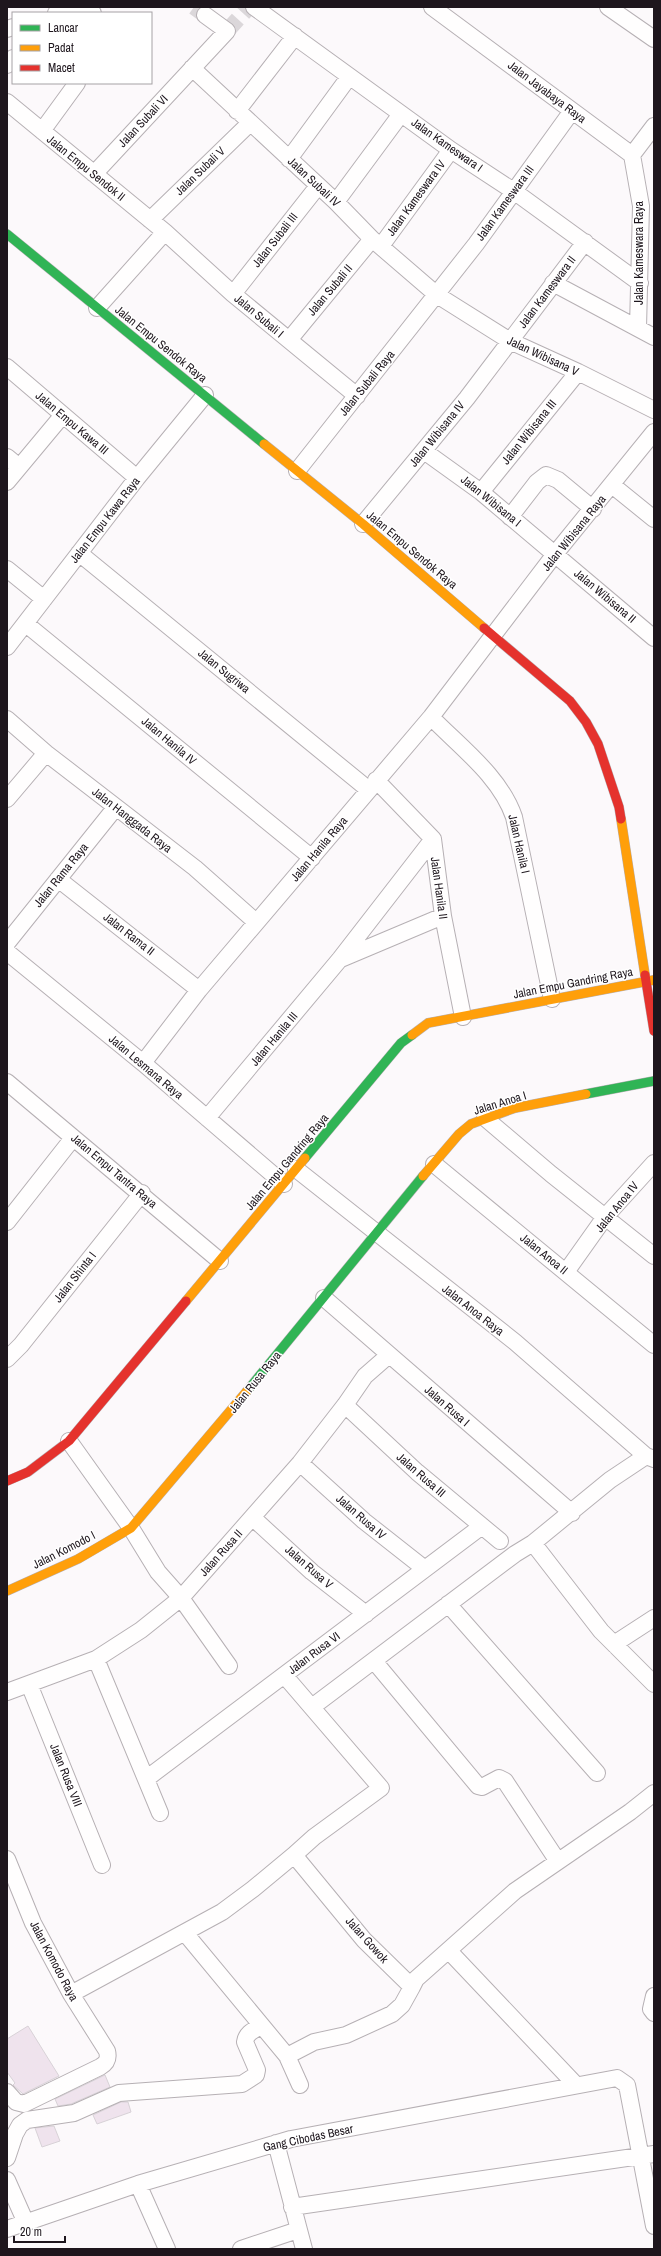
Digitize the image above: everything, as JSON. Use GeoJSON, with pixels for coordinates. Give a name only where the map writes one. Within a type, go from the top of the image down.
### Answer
{"type":"FeatureCollection","features":[{"type":"Feature","properties":{"kind":"street"},"geometry":{"type":"LineString","coordinates":[[60,12],[77,7]]}},
{"type":"Feature","properties":{"kind":"street","name":"Jalan Kameswara I"},"geometry":{"type":"LineString","coordinates":[[254,7],[451,150],[515,192],[640,283]]}},
{"type":"Feature","properties":{"kind":"street","name":"Jalan Jayabaya Raya"},"geometry":{"type":"LineString","coordinates":[[432,7],[632,155]]}},
{"type":"Feature","properties":{"kind":"street"},"geometry":{"type":"LineString","coordinates":[[609,7],[654,40]]}},
{"type":"Feature","properties":{"kind":"street","name":"Jalan Subali VI"},"geometry":{"type":"LineString","coordinates":[[94,174],[227,32],[205,15]]}},
{"type":"Feature","properties":{"kind":"street"},"geometry":{"type":"LineString","coordinates":[[237,111],[295,36]]}},
{"type":"Feature","properties":{"kind":"street","name":"Jalan Subali IV"},"geometry":{"type":"LineString","coordinates":[[192,68],[336,202],[377,243],[437,295]]}},
{"type":"Feature","properties":{"kind":"street"},"geometry":{"type":"LineString","coordinates":[[289,159],[349,77]]}},
{"type":"Feature","properties":{"kind":"street"},"geometry":{"type":"LineString","coordinates":[[42,131],[76,84]]}},
{"type":"Feature","properties":{"kind":"street","name":"Jalan Empu Sendok II"},"geometry":{"type":"LineString","coordinates":[[7,102],[165,232]]}},
{"type":"Feature","properties":{"kind":"street","name":"Jalan Kameswara III"},"geometry":{"type":"LineString","coordinates":[[437,295],[515,192],[572,111]]}},
{"type":"Feature","properties":{"kind":"street"},"geometry":{"type":"LineString","coordinates":[[336,202],[401,114]]}},
{"type":"Feature","properties":{"kind":"street","name":"Jalan Subali V"},"geometry":{"type":"LineString","coordinates":[[150,220],[250,123]]}},
{"type":"Feature","properties":{"kind":"street"},"geometry":{"type":"LineString","coordinates":[[632,155],[654,126]]}},
{"type":"Feature","properties":{"kind":"street","name":"Jalan Kameswara IV"},"geometry":{"type":"LineString","coordinates":[[377,243],[451,150]]}},
{"type":"Feature","properties":{"kind":"street","name":"Jalan Kameswara Raya"},"geometry":{"type":"LineString","coordinates":[[632,155],[641,206],[638,328]]}},
{"type":"Feature","properties":{"kind":"street","name":"Jalan Subali III"},"geometry":{"type":"LineString","coordinates":[[233,294],[318,186]]}},
{"type":"Feature","properties":{"kind":"street"},"geometry":{"type":"LineString","coordinates":[[96,308],[165,232]]}},
{"type":"Feature","properties":{"kind":"street","name":"Jalan Subali I"},"geometry":{"type":"LineString","coordinates":[[165,232],[233,294],[357,396]]}},
{"type":"Feature","properties":{"kind":"street","name":"Jalan Empu Sendok Raya"},"geometry":{"type":"LineString","coordinates":[[7,234],[362,524],[494,634],[570,701],[586,722],[598,744],[618,807],[650,981],[654,1031]]}},
{"type":"Feature","properties":{"kind":"street","name":"Jalan Kameswara II"},"geometry":{"type":"LineString","coordinates":[[510,342],[585,242]]}},
{"type":"Feature","properties":{"kind":"street","name":"Jalan Subali II"},"geometry":{"type":"LineString","coordinates":[[288,340],[377,243]]}},
{"type":"Feature","properties":{"kind":"street"},"geometry":{"type":"LineString","coordinates":[[553,283],[654,337]]}},
{"type":"Feature","properties":{"kind":"street","name":"Jalan Wibisana V"},"geometry":{"type":"LineString","coordinates":[[437,295],[510,342],[578,372],[654,410]]}},
{"type":"Feature","properties":{"kind":"street","name":"Jalan Subali Raya"},"geometry":{"type":"LineString","coordinates":[[297,471],[437,295]]}},
{"type":"Feature","properties":{"kind":"street","name":"Jalan Wibisana IV"},"geometry":{"type":"LineString","coordinates":[[362,524],[424,451],[510,342]]}},
{"type":"Feature","properties":{"kind":"street","name":"Jalan Empu Kawa III"},"geometry":{"type":"LineString","coordinates":[[7,367],[62,416],[137,478]]}},
{"type":"Feature","properties":{"kind":"street","name":"Jalan Wibisana III"},"geometry":{"type":"LineString","coordinates":[[481,492],[578,372]]}},
{"type":"Feature","properties":{"kind":"street","name":"Jalan Empu Kawa Raya"},"geometry":{"type":"LineString","coordinates":[[7,647],[26,624],[78,553],[205,395]]}},
{"type":"Feature","properties":{"kind":"street"},"geometry":{"type":"LineString","coordinates":[[7,482],[13,462],[62,416]]}},
{"type":"Feature","properties":{"kind":"street","name":"Jalan Wibisana Raya"},"geometry":{"type":"LineString","coordinates":[[494,634],[555,554],[654,432]]}},
{"type":"Feature","properties":{"kind":"street","name":"Jalan Wibisana I"},"geometry":{"type":"LineString","coordinates":[[424,451],[481,492],[555,554]]}},
{"type":"Feature","properties":{"kind":"street"},"geometry":{"type":"LineString","coordinates":[[510,517],[537,482],[546,475],[558,480],[593,509]]}},
{"type":"Feature","properties":{"kind":"street"},"geometry":{"type":"LineString","coordinates":[[612,485],[654,519]]}},
{"type":"Feature","properties":{"kind":"street","name":"Jalan Sugriwa"},"geometry":{"type":"LineString","coordinates":[[78,553],[373,785]]}},
{"type":"Feature","properties":{"kind":"street","name":"Jalan Wibisana II"},"geometry":{"type":"LineString","coordinates":[[555,554],[654,638]]}},
{"type":"Feature","properties":{"kind":"street"},"geometry":{"type":"LineString","coordinates":[[7,569],[44,599]]}},
{"type":"Feature","properties":{"kind":"street","name":"Jalan Hanila IV"},"geometry":{"type":"LineString","coordinates":[[26,624],[312,858]]}},
{"type":"Feature","properties":{"kind":"street","name":"Jalan Hanila Raya"},"geometry":{"type":"LineString","coordinates":[[143,1063],[256,922],[431,717],[494,634]]}},
{"type":"Feature","properties":{"kind":"street","name":"Jalan Hanila I"},"geometry":{"type":"LineString","coordinates":[[431,717],[480,766],[508,801],[514,817],[552,999]]}},
{"type":"Feature","properties":{"kind":"street","name":"Jalan Hanggada Raya"},"geometry":{"type":"LineString","coordinates":[[7,719],[46,753],[195,868],[256,922]]}},
{"type":"Feature","properties":{"kind":"street"},"geometry":{"type":"LineString","coordinates":[[7,799],[46,753]]}},
{"type":"Feature","properties":{"kind":"street","name":"Jalan Hanila II"},"geometry":{"type":"LineString","coordinates":[[373,785],[433,839],[443,916],[463,1017]]}},
{"type":"Feature","properties":{"kind":"street","name":"Jalan Rama Raya"},"geometry":{"type":"LineString","coordinates":[[7,943],[116,807]]}},
{"type":"Feature","properties":{"kind":"street","name":"Jalan Hanila III"},"geometry":{"type":"LineString","coordinates":[[206,1118],[340,959],[433,839]]}},
{"type":"Feature","properties":{"kind":"street","name":"Jalan Rama II"},"geometry":{"type":"LineString","coordinates":[[58,879],[200,990]]}},
{"type":"Feature","properties":{"kind":"street","name":"Jalan Hanila III"},"geometry":{"type":"LineString","coordinates":[[340,959],[443,916]]}},
{"type":"Feature","properties":{"kind":"street","name":"Jalan Lesmana Raya"},"geometry":{"type":"LineString","coordinates":[[7,952],[143,1063],[284,1184]]}},
{"type":"Feature","properties":{"kind":"street","name":"Jalan Empu Gandring Raya"},"geometry":{"type":"LineString","coordinates":[[7,1481],[28,1472],[69,1441],[401,1042],[428,1023],[650,981]]}},
{"type":"Feature","properties":{"kind":"street","name":"Jalan Anoa I"},"geometry":{"type":"LineString","coordinates":[[375,1233],[459,1134],[471,1124],[515,1108],[654,1081]]}},
{"type":"Feature","properties":{"kind":"street","name":"Jalan Empu Tantra Raya"},"geometry":{"type":"LineString","coordinates":[[7,1082],[142,1193],[220,1260]]}},
{"type":"Feature","properties":{"kind":"street"},"geometry":{"type":"LineString","coordinates":[[485,1118],[654,1256]]}},
{"type":"Feature","properties":{"kind":"street"},"geometry":{"type":"LineString","coordinates":[[9,1214],[74,1138]]}},
{"type":"Feature","properties":{"kind":"street","name":"Jalan Anoa IV"},"geometry":{"type":"LineString","coordinates":[[566,1272],[606,1217],[654,1163]]}},
{"type":"Feature","properties":{"kind":"street","name":"Jalan Anoa II"},"geometry":{"type":"LineString","coordinates":[[434,1164],[654,1345]]}},
{"type":"Feature","properties":{"kind":"street","name":"Jalan Anoa Raya"},"geometry":{"type":"LineString","coordinates":[[296,1169],[375,1233],[515,1342],[650,1458]]}},
{"type":"Feature","properties":{"kind":"street","name":"Jalan Shinta I"},"geometry":{"type":"LineString","coordinates":[[7,1359],[21,1345],[142,1193]]}},
{"type":"Feature","properties":{"kind":"street","name":"Jalan Rusa Raya"},"geometry":{"type":"LineString","coordinates":[[131,1528],[324,1298],[375,1233]]}},
{"type":"Feature","properties":{"kind":"street","name":"Jalan Rusa I"},"geometry":{"type":"LineString","coordinates":[[324,1298],[572,1513]]}},
{"type":"Feature","properties":{"kind":"street","name":"Jalan Rusa II"},"geometry":{"type":"LineString","coordinates":[[7,1692],[96,1659],[141,1630],[181,1598],[300,1463],[345,1405],[365,1376],[389,1355]]}},
{"type":"Feature","properties":{"kind":"street","name":"Jalan Rusa III"},"geometry":{"type":"LineString","coordinates":[[345,1405],[417,1472],[500,1541]]}},
{"type":"Feature","properties":{"kind":"street"},"geometry":{"type":"LineString","coordinates":[[69,1441],[131,1528],[158,1572],[181,1598],[229,1666]]}},
{"type":"Feature","properties":{"kind":"street"},"geometry":{"type":"LineString","coordinates":[[312,1707],[515,1554],[533,1543],[572,1513],[610,1480],[650,1458]]}},
{"type":"Feature","properties":{"kind":"street","name":"Jalan Rusa IV"},"geometry":{"type":"LineString","coordinates":[[300,1463],[364,1521],[425,1569]]}},
{"type":"Feature","properties":{"kind":"street","name":"Jalan Rusa V"},"geometry":{"type":"LineString","coordinates":[[253,1518],[312,1572],[366,1614]]}},
{"type":"Feature","properties":{"kind":"street","name":"Jalan Rusa VI"},"geometry":{"type":"LineString","coordinates":[[146,1779],[482,1526]]}},
{"type":"Feature","properties":{"kind":"street","name":"Jalan Komodo I"},"geometry":{"type":"LineString","coordinates":[[7,1591],[78,1559],[131,1528]]}},
{"type":"Feature","properties":{"kind":"street"},"geometry":{"type":"LineString","coordinates":[[533,1543],[601,1631],[654,1684]]}},
{"type":"Feature","properties":{"kind":"street"},"geometry":{"type":"LineString","coordinates":[[448,1604],[597,1773]]}},
{"type":"Feature","properties":{"kind":"street"},"geometry":{"type":"LineString","coordinates":[[614,1644],[654,1618]]}},
{"type":"Feature","properties":{"kind":"street"},"geometry":{"type":"LineString","coordinates":[[96,1659],[160,1813]]}},
{"type":"Feature","properties":{"kind":"street"},"geometry":{"type":"LineString","coordinates":[[374,1661],[478,1786],[482,1787],[499,1778],[505,1781],[557,1860]]}},
{"type":"Feature","properties":{"kind":"street"},"geometry":{"type":"LineString","coordinates":[[70,1994],[222,1912],[253,1890],[314,1837],[381,1788],[284,1675]]}},
{"type":"Feature","properties":{"kind":"street","name":"Jalan Rusa VIII"},"geometry":{"type":"LineString","coordinates":[[29,1684],[102,1865]]}},
{"type":"Feature","properties":{"kind":"street"},"geometry":{"type":"LineString","coordinates":[[286,2056],[314,2042],[346,2035],[392,2014],[402,2005],[416,1980],[449,1951],[491,1910],[557,1860],[651,1799]]}},
{"type":"Feature","properties":{"kind":"street","name":"Jalan Gowok"},"geometry":{"type":"LineString","coordinates":[[294,1855],[364,1940],[412,1987]]}},
{"type":"Feature","properties":{"kind":"street","name":"Jalan Komodo Raya"},"geometry":{"type":"LineString","coordinates":[[7,1859],[33,1923],[70,1994],[107,2051],[108,2059],[100,2067],[24,2104],[16,2102],[7,2092]]}},
{"type":"Feature","properties":{"kind":"street"},"geometry":{"type":"LineString","coordinates":[[185,1933],[286,2056],[300,2085]]}},
{"type":"Feature","properties":{"kind":"street"},"geometry":{"type":"LineString","coordinates":[[449,1951],[576,2085]]}},
{"type":"Feature","properties":{"kind":"street"},"geometry":{"type":"LineString","coordinates":[[654,1996],[651,2009],[654,2013]]}},
{"type":"Feature","properties":{"kind":"street"},"geometry":{"type":"LineString","coordinates":[[7,2158],[15,2134],[20,2125],[27,2120],[74,2113],[119,2092],[242,2084],[256,2075],[257,2070],[245,2042],[246,2038],[252,2031],[261,2026]]}},
{"type":"Feature","properties":{"kind":"street","name":"Gang Cibodas Besar"},"geometry":{"type":"LineString","coordinates":[[7,2229],[138,2184],[276,2143],[617,2078],[627,2085],[647,2155]]}},
{"type":"Feature","properties":{"kind":"street"},"geometry":{"type":"LineString","coordinates":[[276,2143],[304,2249]]}},
{"type":"Feature","properties":{"kind":"street"},"geometry":{"type":"LineString","coordinates":[[292,2207],[647,2155],[654,2226]]}},
{"type":"Feature","properties":{"kind":"street"},"geometry":{"type":"LineString","coordinates":[[7,2180],[26,2223]]}},
{"type":"Feature","properties":{"kind":"street"},"geometry":{"type":"LineString","coordinates":[[138,2184],[167,2249]]}},
{"type":"Feature","properties":{"kind":"street"},"geometry":{"type":"LineString","coordinates":[[241,2249],[298,2230]]}},
{"type":"Feature","properties":{"kind":"building"},"geometry":{"type":"Polygon","coordinates":[[[28,2026],[59,2076],[23,2094],[13,2085],[15,2083],[7,2072],[7,2039],[28,2026]]]}},
{"type":"Feature","properties":{"kind":"building"},"geometry":{"type":"Polygon","coordinates":[[[105,2075],[110,2087],[71,2104],[58,2106],[55,2099],[105,2075]]]}},
{"type":"Feature","properties":{"kind":"building"},"geometry":{"type":"Polygon","coordinates":[[[121,2102],[128,2102],[131,2112],[97,2124],[93,2115],[121,2102]]]}},
{"type":"Feature","properties":{"kind":"building"},"geometry":{"type":"Polygon","coordinates":[[[54,2126],[60,2141],[42,2147],[35,2128],[54,2126]]]}},
{"type":"Feature","properties":{"kind":"tunnel"},"geometry":{"type":"LineString","coordinates":[[194,7],[205,15]]}},
{"type":"Feature","properties":{"kind":"tunnel"},"geometry":{"type":"LineString","coordinates":[[227,31],[249,7]]}},
{"type":"Feature","properties":{"kind":"traffic: fast"},"geometry":{"type":"LineString","coordinates":[[7,234],[264,444]]}},
{"type":"Feature","properties":{"kind":"traffic: fast"},"geometry":{"type":"LineString","coordinates":[[305,1158],[401,1043],[412,1035]]}},
{"type":"Feature","properties":{"kind":"traffic: fast"},"geometry":{"type":"LineString","coordinates":[[586,1094],[654,1081]]}},
{"type":"Feature","properties":{"kind":"traffic: fast"},"geometry":{"type":"LineString","coordinates":[[247,1391],[423,1176]]}},
{"type":"Feature","properties":{"kind":"traffic: slow"},"geometry":{"type":"LineString","coordinates":[[264,444],[363,524],[484,628]]}},
{"type":"Feature","properties":{"kind":"traffic: slow"},"geometry":{"type":"LineString","coordinates":[[621,819],[645,975]]}},
{"type":"Feature","properties":{"kind":"traffic: slow"},"geometry":{"type":"LineString","coordinates":[[412,1035],[428,1023],[654,980]]}},
{"type":"Feature","properties":{"kind":"traffic: slow"},"geometry":{"type":"LineString","coordinates":[[423,1176],[459,1134],[471,1124],[515,1108],[586,1094]]}},
{"type":"Feature","properties":{"kind":"traffic: slow"},"geometry":{"type":"LineString","coordinates":[[186,1301],[305,1158]]}},
{"type":"Feature","properties":{"kind":"traffic: slow"},"geometry":{"type":"LineString","coordinates":[[7,1591],[78,1559],[131,1528],[247,1391]]}},
{"type":"Feature","properties":{"kind":"traffic: jam"},"geometry":{"type":"LineString","coordinates":[[484,628],[570,701],[586,722],[598,744],[619,807],[621,819]]}},
{"type":"Feature","properties":{"kind":"traffic: jam"},"geometry":{"type":"LineString","coordinates":[[645,975],[654,1031]]}},
{"type":"Feature","properties":{"kind":"traffic: jam"},"geometry":{"type":"LineString","coordinates":[[7,1481],[28,1472],[69,1441],[186,1301]]}}]}
